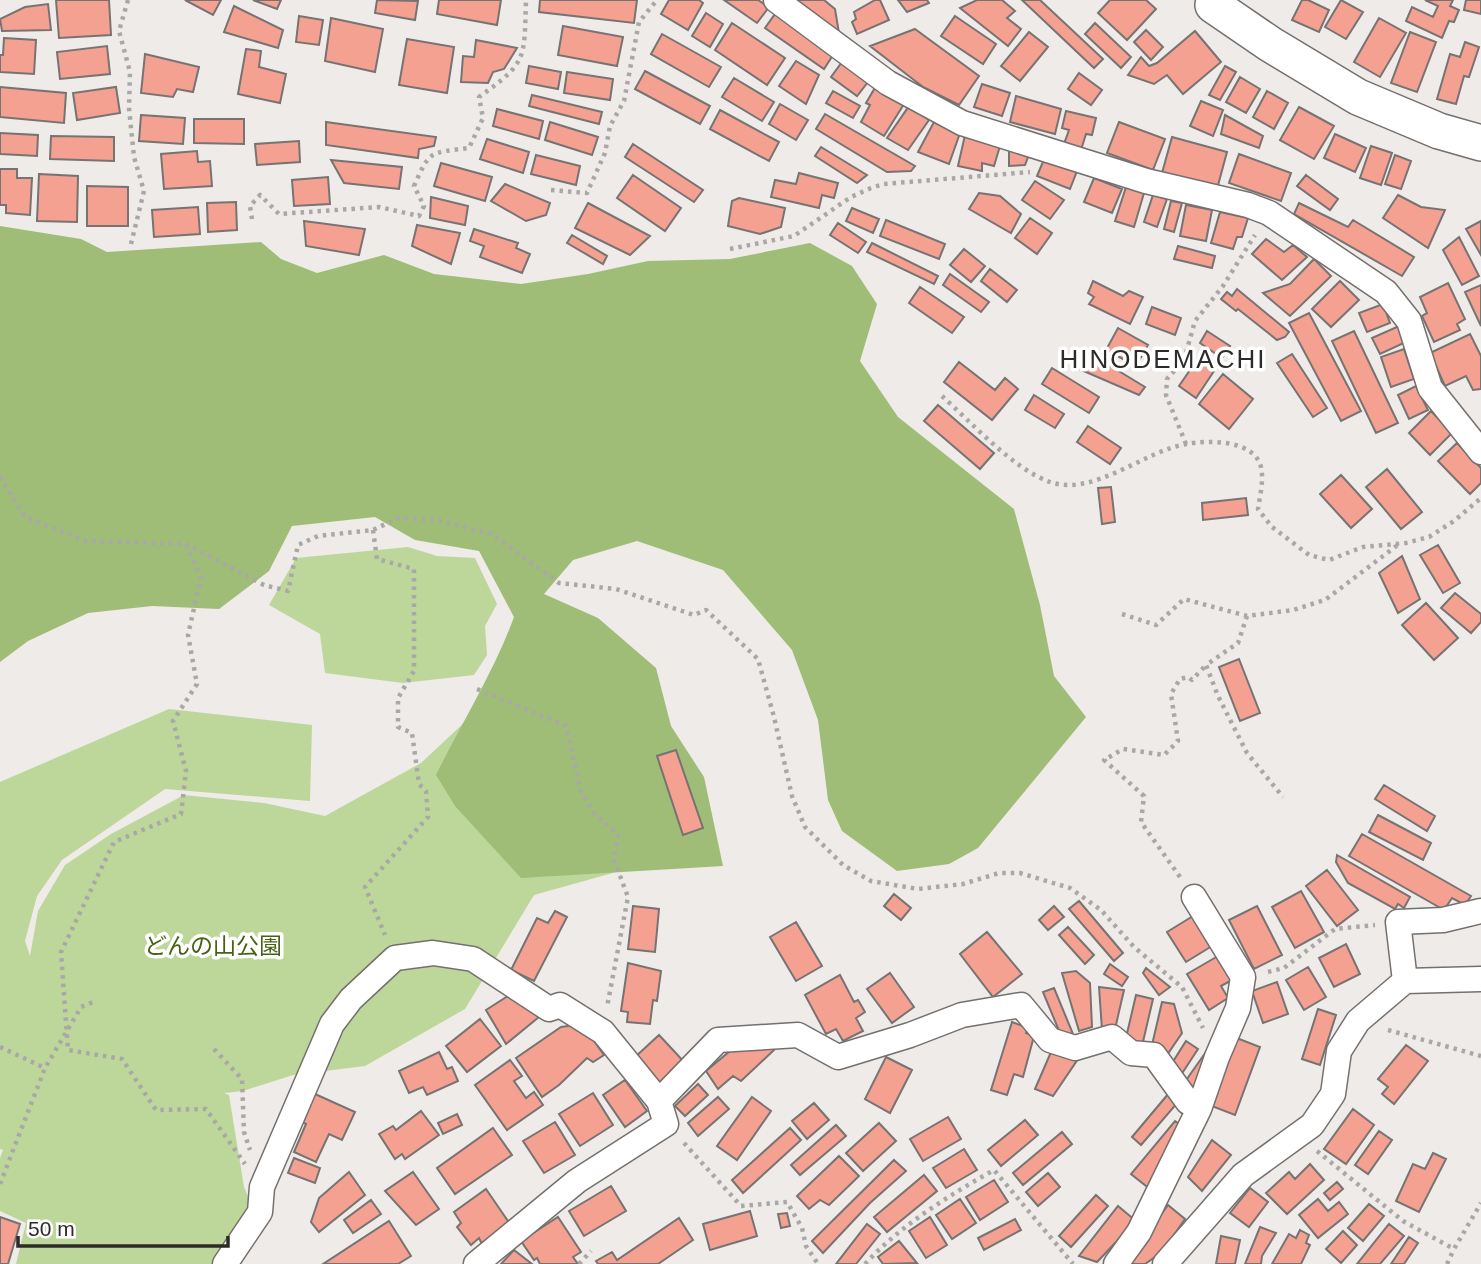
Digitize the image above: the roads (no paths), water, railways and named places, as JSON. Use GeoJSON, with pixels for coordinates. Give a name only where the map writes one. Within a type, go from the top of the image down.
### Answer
{"type":"FeatureCollection","features":[{"type":"Feature","properties":{"kind":"street"},"geometry":{"type":"LineString","coordinates":[[776,0],[855,61],[923,103],[962,123],[1146,181],[1248,205],[1269,213],[1386,292],[1409,321],[1430,388],[1481,452]]}},
{"type":"Feature","properties":{"kind":"street"},"geometry":{"type":"LineString","coordinates":[[1211,3],[1270,44],[1358,97],[1439,131],[1481,143]]}},
{"type":"Feature","properties":{"kind":"street"},"geometry":{"type":"LineString","coordinates":[[1116,1264],[1139,1233],[1199,1109],[1238,1008],[1243,977],[1194,897]]}},
{"type":"Feature","properties":{"kind":"street"},"geometry":{"type":"LineString","coordinates":[[1405,981],[1398,922],[1443,920],[1481,911]]}},
{"type":"Feature","properties":{"kind":"street"},"geometry":{"type":"LineString","coordinates":[[225,1264],[260,1212],[262,1187],[332,1024],[351,999],[395,958],[433,953],[473,959],[549,1009],[560,1005],[603,1032],[662,1113]]}},
{"type":"Feature","properties":{"kind":"street"},"geometry":{"type":"LineString","coordinates":[[1165,1264],[1243,1175],[1312,1125],[1332,1094],[1339,1051],[1358,1021],[1405,981],[1481,979]]}},
{"type":"Feature","properties":{"kind":"street"},"geometry":{"type":"LineString","coordinates":[[476,1264],[662,1113],[718,1040],[798,1035],[838,1057],[910,1035],[962,1015],[1021,1005],[1050,1040],[1075,1048],[1112,1037],[1130,1053],[1154,1055],[1188,1102],[1199,1109]]}},
{"type":"Feature","properties":{"kind":"district","name":"HINODEMACHI"},"geometry":{"type":"Point","coordinates":[1163,359]}},
{"type":"Feature","properties":{"kind":"park label","name":"どんの山公園"},"geometry":{"type":"Point","coordinates":[213,946]}}]}
